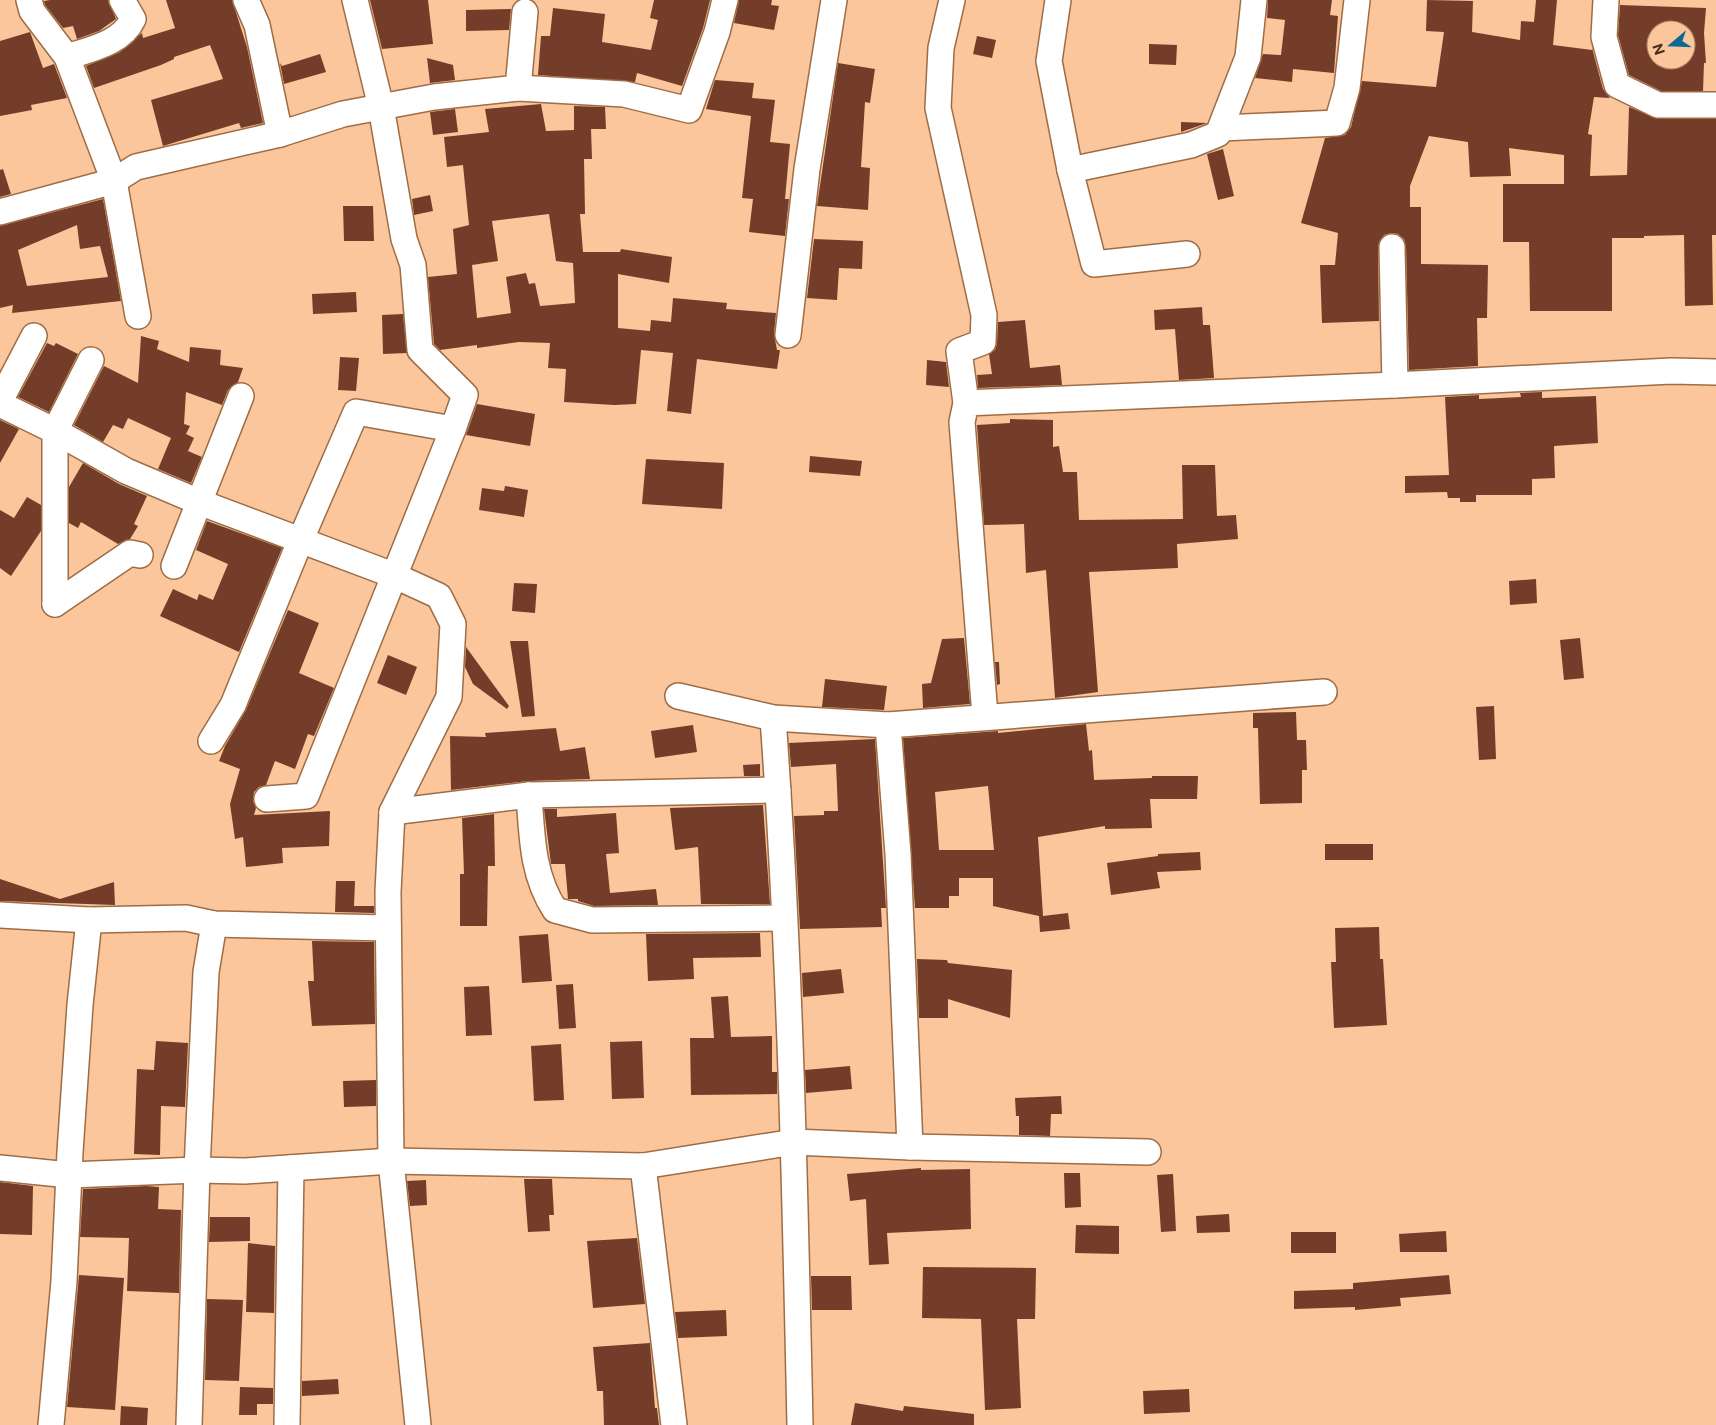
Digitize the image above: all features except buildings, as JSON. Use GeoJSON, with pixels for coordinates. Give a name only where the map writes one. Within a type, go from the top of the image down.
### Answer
{"type":"FeatureCollection","features":[{"type":"Feature","properties":{"kind":"street"},"geometry":{"type":"LineString","coordinates":[[29,0],[32,11],[67,57],[114,181],[138,316]]}},
{"type":"Feature","properties":{"kind":"street"},"geometry":{"type":"LineString","coordinates":[[67,57],[117,38],[129,27],[133,19],[122,0]]}},
{"type":"Feature","properties":{"kind":"street"},"geometry":{"type":"LineString","coordinates":[[246,0],[256,25],[280,134]]}},
{"type":"Feature","properties":{"kind":"street"},"geometry":{"type":"LineString","coordinates":[[267,799],[306,796],[393,575],[454,429],[465,395],[420,350],[413,265],[404,239],[381,107],[356,0]]}},
{"type":"Feature","properties":{"kind":"street"},"geometry":{"type":"LineString","coordinates":[[0,212],[114,181],[136,166],[280,134],[343,114],[434,97],[518,88],[624,94],[689,110],[717,32],[725,0]]}},
{"type":"Feature","properties":{"kind":"street"},"geometry":{"type":"LineString","coordinates":[[788,335],[807,169],[834,0]]}},
{"type":"Feature","properties":{"kind":"street"},"geometry":{"type":"LineString","coordinates":[[952,0],[941,48],[938,108],[984,315],[983,342],[959,351],[966,403],[962,422],[984,716]]}},
{"type":"Feature","properties":{"kind":"street"},"geometry":{"type":"LineString","coordinates":[[1058,0],[1049,61],[1070,170],[1094,264],[1187,254]]}},
{"type":"Feature","properties":{"kind":"street"},"geometry":{"type":"LineString","coordinates":[[1070,170],[1191,145],[1218,134],[1248,57],[1254,0]]}},
{"type":"Feature","properties":{"kind":"street"},"geometry":{"type":"LineString","coordinates":[[1221,128],[1337,122],[1347,88],[1357,0]]}},
{"type":"Feature","properties":{"kind":"street"},"geometry":{"type":"LineString","coordinates":[[1606,0],[1604,37],[1617,85],[1658,105],[1716,105]]}},
{"type":"Feature","properties":{"kind":"street"},"geometry":{"type":"LineString","coordinates":[[518,88],[525,12]]}},
{"type":"Feature","properties":{"kind":"street"},"geometry":{"type":"LineString","coordinates":[[1392,246],[1395,385]]}},
{"type":"Feature","properties":{"kind":"street"},"geometry":{"type":"LineString","coordinates":[[34,336],[0,403],[56,431],[126,471],[199,502],[393,575],[439,596],[453,624],[449,697],[392,812],[388,928],[392,1161],[418,1425]]}},
{"type":"Feature","properties":{"kind":"street"},"geometry":{"type":"LineString","coordinates":[[91,360],[56,431],[55,604],[130,553],[140,555]]}},
{"type":"Feature","properties":{"kind":"street"},"geometry":{"type":"LineString","coordinates":[[966,403],[1671,371],[1716,372]]}},
{"type":"Feature","properties":{"kind":"street"},"geometry":{"type":"LineString","coordinates":[[174,566],[241,396]]}},
{"type":"Feature","properties":{"kind":"street"},"geometry":{"type":"LineString","coordinates":[[212,741],[233,705],[301,539],[356,412],[454,429]]}},
{"type":"Feature","properties":{"kind":"street"},"geometry":{"type":"LineString","coordinates":[[678,696],[773,718],[888,725],[984,716],[1204,702],[1324,692]]}},
{"type":"Feature","properties":{"kind":"street"},"geometry":{"type":"LineString","coordinates":[[773,718],[794,1142],[800,1425]]}},
{"type":"Feature","properties":{"kind":"street"},"geometry":{"type":"LineString","coordinates":[[888,725],[898,854],[910,1148]]}},
{"type":"Feature","properties":{"kind":"street"},"geometry":{"type":"LineString","coordinates":[[392,812],[529,795],[778,790]]}},
{"type":"Feature","properties":{"kind":"street"},"geometry":{"type":"LineString","coordinates":[[529,795],[536,870],[544,893],[555,910],[592,920],[784,918]]}},
{"type":"Feature","properties":{"kind":"street"},"geometry":{"type":"LineString","coordinates":[[0,915],[89,920],[186,918],[214,924],[388,928]]}},
{"type":"Feature","properties":{"kind":"street"},"geometry":{"type":"LineString","coordinates":[[51,1425],[64,1281],[80,1005],[89,920]]}},
{"type":"Feature","properties":{"kind":"street"},"geometry":{"type":"LineString","coordinates":[[189,1425],[197,1170],[206,972],[214,924]]}},
{"type":"Feature","properties":{"kind":"street"},"geometry":{"type":"LineString","coordinates":[[0,1168],[69,1175],[197,1170],[245,1171],[392,1161],[642,1166],[794,1142],[910,1148],[1148,1152]]}},
{"type":"Feature","properties":{"kind":"street"},"geometry":{"type":"LineString","coordinates":[[642,1166],[674,1425]]}},
{"type":"Feature","properties":{"kind":"street"},"geometry":{"type":"LineString","coordinates":[[288,1425],[291,1168]]}}]}
